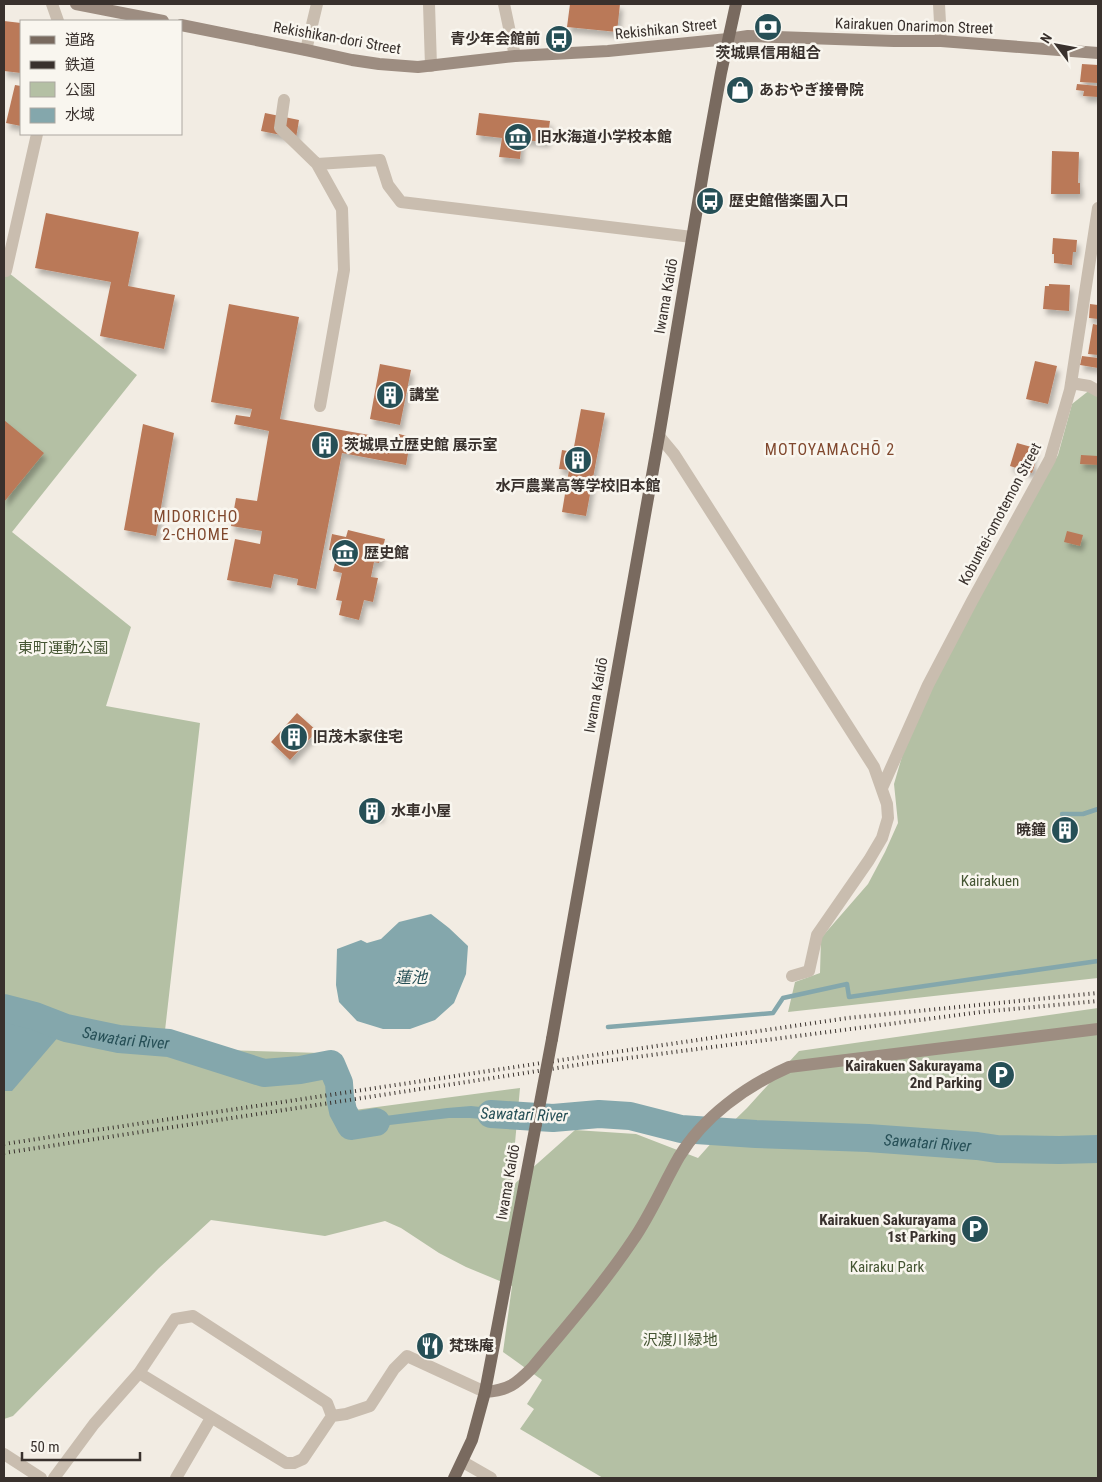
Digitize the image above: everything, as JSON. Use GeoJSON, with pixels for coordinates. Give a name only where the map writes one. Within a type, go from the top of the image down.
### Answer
{"type":"FeatureCollection","features":[{"type":"Feature","properties":{"kind":"main road","name":"Iwama Kaidō"},"geometry":{"type":"LineString","coordinates":[[454,1478],[472,1440],[485,1392],[552,1039],[659,436],[710,130],[736,4]]}},
{"type":"Feature","properties":{"kind":"street"},"geometry":{"type":"LineString","coordinates":[[52,4],[58,20]]}},
{"type":"Feature","properties":{"kind":"street"},"geometry":{"type":"LineString","coordinates":[[76,4],[118,8],[160,20]]}},
{"type":"Feature","properties":{"kind":"street"},"geometry":{"type":"LineString","coordinates":[[306,50],[318,4]]}},
{"type":"Feature","properties":{"kind":"street"},"geometry":{"type":"LineString","coordinates":[[429,4],[431,66]]}},
{"type":"Feature","properties":{"kind":"street"},"geometry":{"type":"LineString","coordinates":[[504,4],[515,56]]}},
{"type":"Feature","properties":{"kind":"street"},"geometry":{"type":"LineString","coordinates":[[939,4],[941,41]]}},
{"type":"Feature","properties":{"kind":"street","name":"Rekishikan-dori Street"},"geometry":{"type":"LineString","coordinates":[[182,25],[352,60],[402,67],[431,66],[515,56]]}},
{"type":"Feature","properties":{"kind":"street","name":"Kairakuen Onarimon Street"},"geometry":{"type":"LineString","coordinates":[[728,39],[748,36],[941,41],[1098,53]]}},
{"type":"Feature","properties":{"kind":"street","name":"Rekishikan Street"},"geometry":{"type":"LineString","coordinates":[[515,56],[608,51],[728,39]]}},
{"type":"Feature","properties":{"kind":"street"},"geometry":{"type":"LineString","coordinates":[[284,100],[280,128],[316,164],[342,209],[344,270],[320,406]]}},
{"type":"Feature","properties":{"kind":"street"},"geometry":{"type":"LineString","coordinates":[[6,271],[37,135]]}},
{"type":"Feature","properties":{"kind":"street"},"geometry":{"type":"LineString","coordinates":[[316,164],[380,160],[388,185],[401,202],[692,237]]}},
{"type":"Feature","properties":{"kind":"street","name":"Kobuntei-omotemon Street"},"geometry":{"type":"LineString","coordinates":[[882,788],[928,685],[1050,459],[1070,390],[1098,208]]}},
{"type":"Feature","properties":{"kind":"street"},"geometry":{"type":"LineString","coordinates":[[1071,383],[1089,386],[1098,391]]}},
{"type":"Feature","properties":{"kind":"street"},"geometry":{"type":"LineString","coordinates":[[659,436],[674,454],[874,767],[887,804],[888,818],[882,838],[817,935],[809,971],[792,976]]}},
{"type":"Feature","properties":{"kind":"street"},"geometry":{"type":"LineString","coordinates":[[140,1373],[286,1463],[294,1463],[303,1459],[332,1416],[346,1414],[370,1406],[394,1369],[407,1356],[485,1392],[499,1391],[516,1384],[532,1368],[619,1260],[651,1212],[679,1157],[701,1129],[725,1106],[753,1085],[789,1067],[1098,1029]]}},
{"type":"Feature","properties":{"kind":"street"},"geometry":{"type":"LineString","coordinates":[[54,1478],[94,1424],[140,1373],[176,1319],[193,1316],[327,1403],[332,1416]]}},
{"type":"Feature","properties":{"kind":"street"},"geometry":{"type":"LineString","coordinates":[[176,1478],[211,1418]]}},
{"type":"Feature","properties":{"kind":"street"},"geometry":{"type":"LineString","coordinates":[[4,1454],[41,1478]]}},
{"type":"Feature","properties":{"kind":"street"},"geometry":{"type":"LineString","coordinates":[[463,1462],[491,1478]]}},
{"type":"Feature","properties":{"kind":"green space","name":"沢渡川緑地"},"geometry":{"type":"Polygon","coordinates":[[[4,269],[137,375],[12,532],[131,627],[106,706],[200,723],[163,1048],[321,1053],[347,1111],[520,1088],[511,1187],[575,1130],[636,1134],[698,1158],[799,1051],[1098,1008],[1098,1478],[603,1478],[520,1429],[534,1409],[527,1404],[542,1380],[503,1352],[512,1286],[466,1267],[439,1253],[401,1228],[385,1221],[325,1236],[211,1220],[159,1268],[13,1416],[4,1419],[4,269]]]}},
{"type":"Feature","properties":{"kind":"green space","name":"Kairakuen"},"geometry":{"type":"Polygon","coordinates":[[[1091,389],[1098,394],[1098,978],[788,1012],[795,982],[820,973],[821,938],[868,884],[885,852],[898,823],[894,784],[903,753],[934,684],[1058,455],[1072,404],[1091,389]]]}},
{"type":"Feature","properties":{"kind":"water","name":"蓮池"},"geometry":{"type":"Polygon","coordinates":[[[431,914],[468,946],[466,974],[454,1003],[435,1020],[410,1029],[383,1029],[357,1021],[339,1002],[336,985],[337,949],[361,940],[367,943],[381,939],[399,922],[431,914]]]}},
{"type":"Feature","properties":{"kind":"water"},"geometry":{"type":"Polygon","coordinates":[[[4,1011],[66,1028],[12,1091],[4,1091],[4,1011]]]}},
{"type":"Feature","properties":{"kind":"water"},"geometry":{"type":"Polygon","coordinates":[[[171,1037],[266,1067],[281,1068],[336,1061],[302,1074],[263,1079],[171,1037]]]}},
{"type":"Feature","properties":{"kind":"water"},"geometry":{"type":"Polygon","coordinates":[[[471,1106],[530,1112],[529,1123],[449,1118],[347,1130],[338,1113],[349,1116],[354,1120],[471,1106]]]}},
{"type":"Feature","properties":{"kind":"building"},"geometry":{"type":"Polygon","coordinates":[[[570,4],[620,4],[617,32],[567,27],[570,4]]]}},
{"type":"Feature","properties":{"kind":"building"},"geometry":{"type":"Polygon","coordinates":[[[4,21],[20,23],[20,73],[4,71],[4,21]]]}},
{"type":"Feature","properties":{"kind":"building"},"geometry":{"type":"Polygon","coordinates":[[[1082,64],[1098,65],[1098,83],[1080,82],[1082,64]]]}},
{"type":"Feature","properties":{"kind":"building"},"geometry":{"type":"Polygon","coordinates":[[[1077,84],[1098,86],[1098,97],[1083,96],[1084,91],[1076,90],[1077,84]]]}},
{"type":"Feature","properties":{"kind":"building"},"geometry":{"type":"Polygon","coordinates":[[[15,85],[20,86],[20,126],[6,123],[15,85]]]}},
{"type":"Feature","properties":{"kind":"building"},"geometry":{"type":"Polygon","coordinates":[[[265,113],[299,120],[296,138],[261,131],[265,113]]]}},
{"type":"Feature","properties":{"kind":"building","name":"旧水海道小学校本館"},"geometry":{"type":"Polygon","coordinates":[[[479,113],[550,121],[547,142],[522,140],[520,159],[499,157],[502,138],[476,135],[479,113]]]}},
{"type":"Feature","properties":{"kind":"building"},"geometry":{"type":"Polygon","coordinates":[[[1052,151],[1079,152],[1078,183],[1080,183],[1080,194],[1051,194],[1052,151]]]}},
{"type":"Feature","properties":{"kind":"building"},"geometry":{"type":"Polygon","coordinates":[[[46,213],[139,232],[128,286],[175,295],[164,349],[100,336],[111,282],[35,268],[46,213]]]}},
{"type":"Feature","properties":{"kind":"building"},"geometry":{"type":"Polygon","coordinates":[[[1053,238],[1077,240],[1076,252],[1073,252],[1072,265],[1054,263],[1054,254],[1052,254],[1053,238]]]}},
{"type":"Feature","properties":{"kind":"building"},"geometry":{"type":"Polygon","coordinates":[[[1049,284],[1070,285],[1069,311],[1043,309],[1045,286],[1049,286],[1049,284]]]}},
{"type":"Feature","properties":{"kind":"building","name":"茨城県立歴史館 展示室"},"geometry":{"type":"Polygon","coordinates":[[[229,304],[299,317],[280,419],[369,435],[368,443],[397,448],[399,434],[411,437],[406,465],[342,453],[316,589],[297,585],[298,579],[274,574],[271,588],[227,580],[235,539],[260,544],[262,531],[231,526],[236,498],[257,501],[269,431],[234,424],[236,415],[250,417],[252,409],[211,402],[229,304]]]}},
{"type":"Feature","properties":{"kind":"building"},"geometry":{"type":"Polygon","coordinates":[[[1090,304],[1098,305],[1098,319],[1089,318],[1090,304]]]}},
{"type":"Feature","properties":{"kind":"building"},"geometry":{"type":"Polygon","coordinates":[[[1093,324],[1098,325],[1098,355],[1088,354],[1093,324]]]}},
{"type":"Feature","properties":{"kind":"building"},"geometry":{"type":"Polygon","coordinates":[[[1082,356],[1098,358],[1098,368],[1080,365],[1082,356]]]}},
{"type":"Feature","properties":{"kind":"building"},"geometry":{"type":"Polygon","coordinates":[[[1035,361],[1057,366],[1048,404],[1026,399],[1035,361]]]}},
{"type":"Feature","properties":{"kind":"building","name":"講堂"},"geometry":{"type":"Polygon","coordinates":[[[380,364],[411,370],[400,425],[370,419],[380,364]]]}},
{"type":"Feature","properties":{"kind":"building","name":"水戸農業高等学校旧本館"},"geometry":{"type":"Polygon","coordinates":[[[581,409],[605,413],[586,516],[562,512],[569,470],[559,469],[562,450],[573,452],[581,409]]]}},
{"type":"Feature","properties":{"kind":"building"},"geometry":{"type":"Polygon","coordinates":[[[4,420],[44,453],[4,502],[4,420]]]}},
{"type":"Feature","properties":{"kind":"building"},"geometry":{"type":"Polygon","coordinates":[[[143,424],[174,433],[156,536],[124,530],[143,424]]]}},
{"type":"Feature","properties":{"kind":"building"},"geometry":{"type":"Polygon","coordinates":[[[1017,443],[1035,448],[1031,463],[1035,464],[1032,473],[1010,466],[1017,443]]]}},
{"type":"Feature","properties":{"kind":"building"},"geometry":{"type":"Polygon","coordinates":[[[1081,455],[1098,456],[1098,465],[1080,464],[1081,455]]]}},
{"type":"Feature","properties":{"kind":"building"},"geometry":{"type":"Polygon","coordinates":[[[348,530],[385,539],[379,563],[374,562],[371,577],[378,578],[373,602],[364,600],[359,620],[339,615],[342,601],[336,600],[342,573],[333,571],[338,552],[329,550],[332,534],[346,537],[348,530]]]}},
{"type":"Feature","properties":{"kind":"building"},"geometry":{"type":"Polygon","coordinates":[[[1067,531],[1083,535],[1080,546],[1064,542],[1067,531]]]}},
{"type":"Feature","properties":{"kind":"building","name":"旧茂木家住宅"},"geometry":{"type":"Polygon","coordinates":[[[297,713],[317,731],[290,760],[271,742],[297,713]]]}},
{"type":"Feature","properties":{"kind":"building","name":"水車小屋"},"geometry":{"type":"Polygon","coordinates":[[[364,806],[381,806],[381,817],[364,816],[364,806]]]}},
{"type":"Feature","properties":{"kind":"waterway"},"geometry":{"type":"LineString","coordinates":[[1062,814],[1083,814],[1098,809]]}},
{"type":"Feature","properties":{"kind":"waterway"},"geometry":{"type":"LineString","coordinates":[[608,1027],[773,1013],[783,998],[847,984],[849,997],[1098,961]]}},
{"type":"Feature","properties":{"kind":"waterway","name":"Sawatari River"},"geometry":{"type":"LineString","coordinates":[[4,1008],[35,1016],[66,1028],[119,1039],[169,1043],[264,1073],[300,1070],[331,1064],[339,1083],[343,1111],[351,1126],[376,1122]]}},
{"type":"Feature","properties":{"kind":"waterway","name":"Sawatari River"},"geometry":{"type":"LineString","coordinates":[[491,1114],[553,1118],[599,1114],[630,1116],[681,1129],[868,1138],[997,1149],[1098,1149]]}},
{"type":"Feature","properties":{"kind":"railway"},"geometry":{"type":"LineString","coordinates":[[4,1144],[848,1018],[1098,993]]}},
{"type":"Feature","properties":{"kind":"railway"},"geometry":{"type":"LineString","coordinates":[[4,1153],[590,1063],[981,1012],[1098,1001]]}},
{"type":"Feature","properties":{"kind":"place","name":"茨城県信用組合"},"geometry":{"type":"Point","coordinates":[768,27]}},
{"type":"Feature","properties":{"kind":"place","name":"青少年会館前"},"geometry":{"type":"Point","coordinates":[559,39]}},
{"type":"Feature","properties":{"kind":"place","name":"あおやぎ接骨院"},"geometry":{"type":"Point","coordinates":[740,90]}},
{"type":"Feature","properties":{"kind":"place","name":"旧水海道小学校本館"},"geometry":{"type":"Point","coordinates":[518,137]}},
{"type":"Feature","properties":{"kind":"place","name":"歴史館偕楽園入口"},"geometry":{"type":"Point","coordinates":[710,201]}},
{"type":"Feature","properties":{"kind":"place","name":"講堂"},"geometry":{"type":"Point","coordinates":[390,395]}},
{"type":"Feature","properties":{"kind":"place","name":"茨城県立歴史館 展示室"},"geometry":{"type":"Point","coordinates":[325,445]}},
{"type":"Feature","properties":{"kind":"place","name":"水戸農業高等学校旧本館"},"geometry":{"type":"Point","coordinates":[578,460]}},
{"type":"Feature","properties":{"kind":"place","name":"歴史館"},"geometry":{"type":"Point","coordinates":[345,553]}},
{"type":"Feature","properties":{"kind":"place","name":"旧茂木家住宅"},"geometry":{"type":"Point","coordinates":[294,737]}},
{"type":"Feature","properties":{"kind":"place","name":"水車小屋"},"geometry":{"type":"Point","coordinates":[372,811]}},
{"type":"Feature","properties":{"kind":"place","name":"暁鐘"},"geometry":{"type":"Point","coordinates":[1065,830]}},
{"type":"Feature","properties":{"kind":"place","name":"Kairakuen Sakurayama 2nd Parking"},"geometry":{"type":"Point","coordinates":[1001,1075]}},
{"type":"Feature","properties":{"kind":"place","name":"Kairakuen Sakurayama 1st Parking"},"geometry":{"type":"Point","coordinates":[975,1229]}},
{"type":"Feature","properties":{"kind":"place","name":"梵珠庵"},"geometry":{"type":"Point","coordinates":[430,1346]}},
{"type":"Feature","properties":{"kind":"district","name":"MOTOYAMACHŌ 2"},"geometry":{"type":"Point","coordinates":[830,449]}},
{"type":"Feature","properties":{"kind":"district","name":"MIDORICHO 2-CHOME"},"geometry":{"type":"Point","coordinates":[196,525]}},
{"type":"Feature","properties":{"kind":"park label","name":"東町運動公園"},"geometry":{"type":"Point","coordinates":[63,648]}},
{"type":"Feature","properties":{"kind":"park label","name":"Kairaku Park"},"geometry":{"type":"Point","coordinates":[887,1267]}}]}
